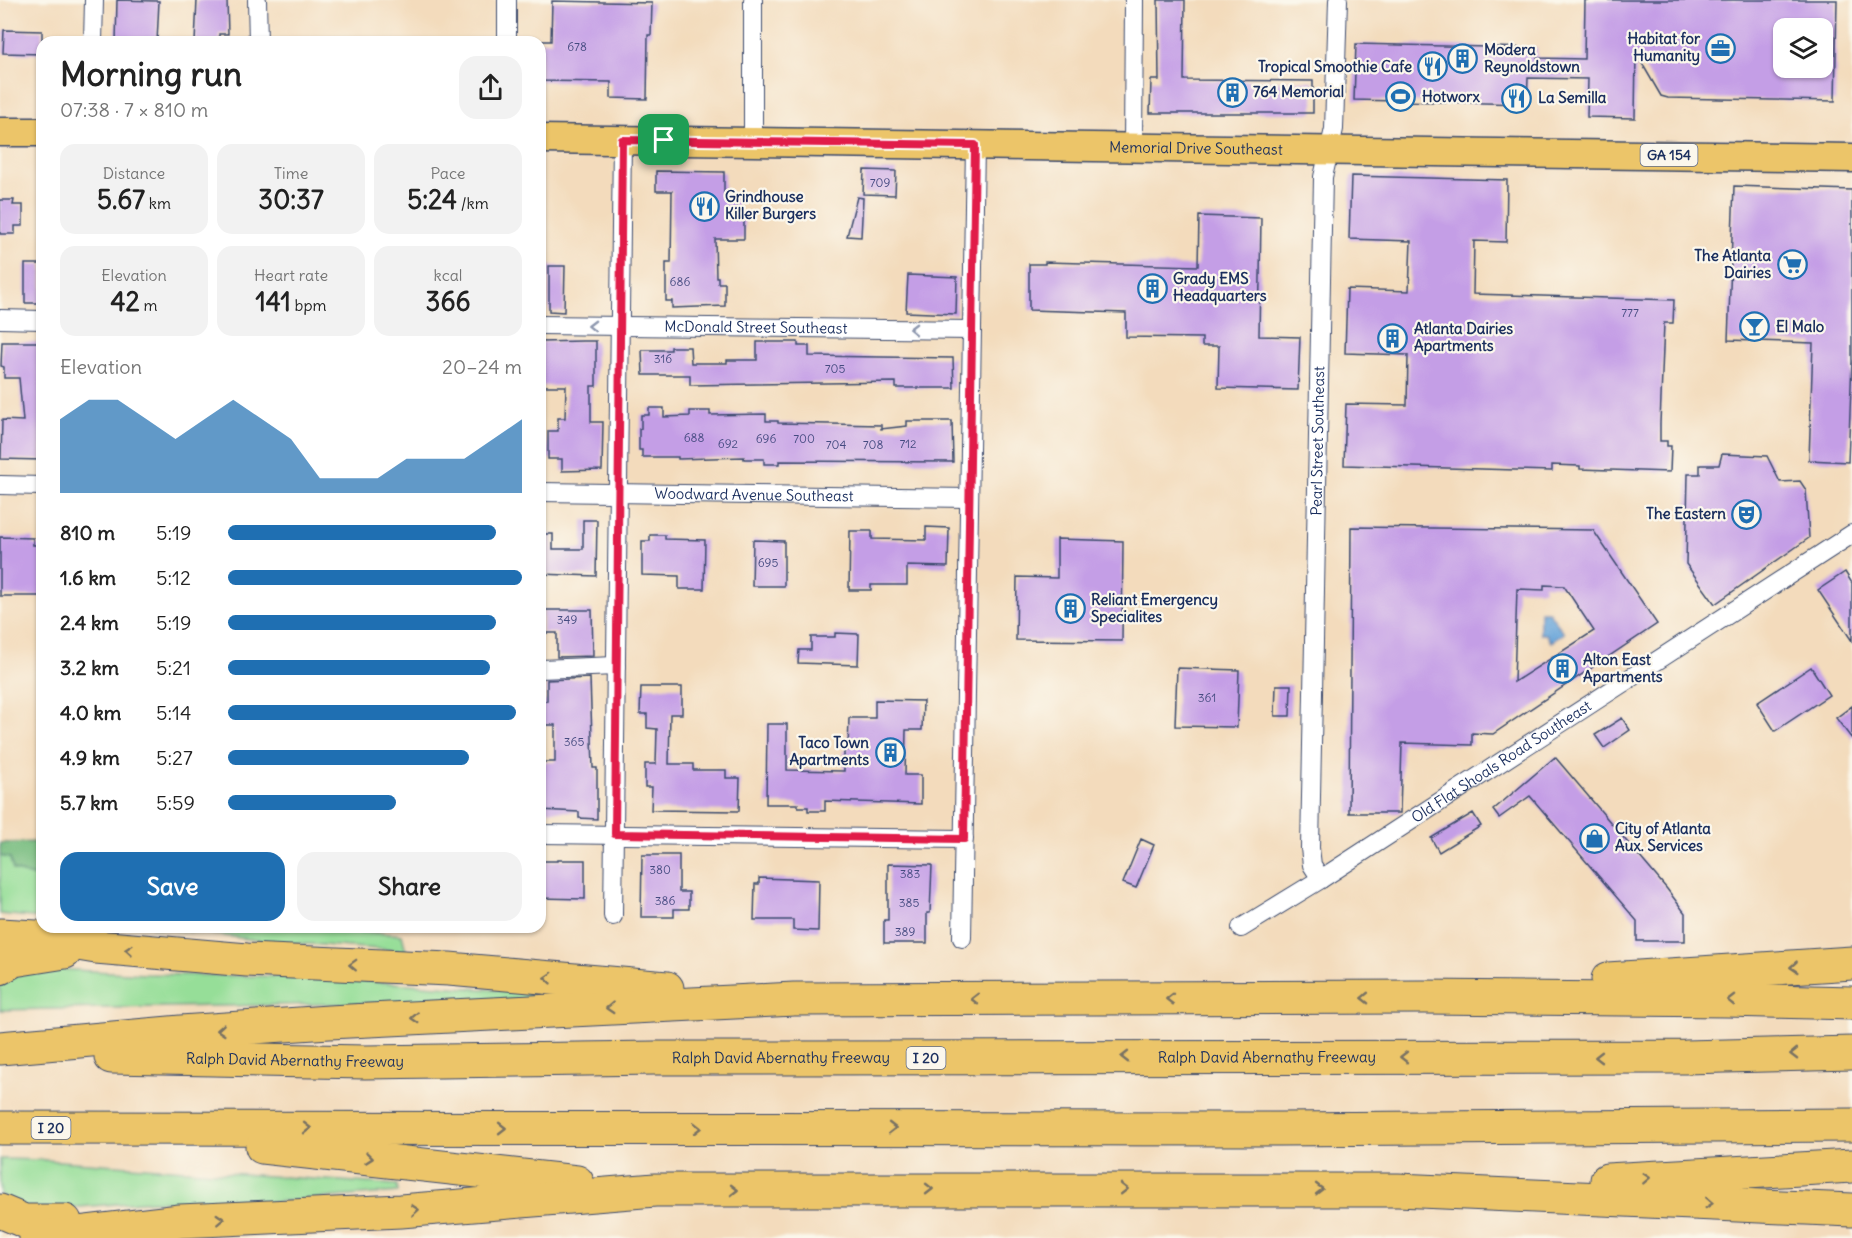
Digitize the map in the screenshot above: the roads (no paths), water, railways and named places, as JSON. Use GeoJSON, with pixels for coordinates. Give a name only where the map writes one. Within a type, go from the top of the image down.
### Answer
{"type":"FeatureCollection","features":[{"type":"Feature","properties":{"kind":"highway"},"geometry":{"type":"LineString","coordinates":[[0,935],[36,937],[96,947],[247,960],[449,969],[794,999]]}},
{"type":"Feature","properties":{"kind":"highway"},"geometry":{"type":"LineString","coordinates":[[0,968],[14,960],[96,947]]}},
{"type":"Feature","properties":{"kind":"highway"},"geometry":{"type":"LineString","coordinates":[[1424,997],[1513,985],[1852,963]]}},
{"type":"Feature","properties":{"kind":"highway"},"geometry":{"type":"LineString","coordinates":[[0,1048],[329,1022],[794,999],[1424,997],[1852,1003]]}},
{"type":"Feature","properties":{"kind":"highway","name":"Ralph David Abernathy Freeway"},"geometry":{"type":"LineString","coordinates":[[0,1054],[364,1062],[655,1058],[1673,1057],[1852,1053]]}},
{"type":"Feature","properties":{"kind":"highway","name":"I 20"},"geometry":{"type":"LineString","coordinates":[[0,1128],[1291,1129],[1852,1125]]}},
{"type":"Feature","properties":{"kind":"highway"},"geometry":{"type":"LineString","coordinates":[[102,1129],[655,1190]]}},
{"type":"Feature","properties":{"kind":"highway"},"geometry":{"type":"LineString","coordinates":[[1398,1190],[1852,1166]]}},
{"type":"Feature","properties":{"kind":"highway"},"geometry":{"type":"LineString","coordinates":[[0,1211],[24,1221],[144,1224],[401,1211],[655,1190],[1398,1190],[1852,1210]]}},
{"type":"Feature","properties":{"kind":"highway"},"geometry":{"type":"LineString","coordinates":[[36,1238],[144,1224]]}},
{"type":"Feature","properties":{"kind":"main road"},"geometry":{"type":"LineString","coordinates":[[0,132],[36,132]]}},
{"type":"Feature","properties":{"kind":"main road","name":"Memorial Drive Southeast"},"geometry":{"type":"LineString","coordinates":[[546,139],[1852,158]]}},
{"type":"Feature","properties":{"kind":"street"},"geometry":{"type":"LineString","coordinates":[[93,36],[94,0]]}},
{"type":"Feature","properties":{"kind":"street"},"geometry":{"type":"LineString","coordinates":[[257,0],[258,36]]}},
{"type":"Feature","properties":{"kind":"street"},"geometry":{"type":"LineString","coordinates":[[507,0],[507,36]]}},
{"type":"Feature","properties":{"kind":"street"},"geometry":{"type":"LineString","coordinates":[[753,0],[753,142]]}},
{"type":"Feature","properties":{"kind":"street"},"geometry":{"type":"LineString","coordinates":[[1133,147],[1134,0]]}},
{"type":"Feature","properties":{"kind":"street","name":"Pearl Street Southeast"},"geometry":{"type":"LineString","coordinates":[[1321,879],[1312,865],[1310,848],[1323,177],[1334,129],[1338,0]]}},
{"type":"Feature","properties":{"kind":"street"},"geometry":{"type":"LineString","coordinates":[[613,916],[622,140]]}},
{"type":"Feature","properties":{"kind":"street"},"geometry":{"type":"LineString","coordinates":[[962,939],[975,145]]}},
{"type":"Feature","properties":{"kind":"street"},"geometry":{"type":"LineString","coordinates":[[0,320],[36,320]]}},
{"type":"Feature","properties":{"kind":"street","name":"McDonald Street Southeast"},"geometry":{"type":"LineString","coordinates":[[546,325],[972,330]]}},
{"type":"Feature","properties":{"kind":"street"},"geometry":{"type":"LineString","coordinates":[[0,485],[36,486]]}},
{"type":"Feature","properties":{"kind":"street","name":"Woodward Avenue Southeast"},"geometry":{"type":"LineString","coordinates":[[546,492],[969,498]]}},
{"type":"Feature","properties":{"kind":"street","name":"Old Flat Shoals Road Southeast"},"geometry":{"type":"LineString","coordinates":[[1241,928],[1321,879],[1852,534]]}},
{"type":"Feature","properties":{"kind":"street"},"geometry":{"type":"LineString","coordinates":[[546,669],[616,666]]}},
{"type":"Feature","properties":{"kind":"street"},"geometry":{"type":"LineString","coordinates":[[546,834],[964,839]]}},
{"type":"Feature","properties":{"kind":"water"},"geometry":{"type":"Polygon","coordinates":[[[1540,611],[1548,611],[1564,633],[1551,642],[1546,634],[1540,634],[1540,611]]]}},
{"type":"Feature","properties":{"kind":"place","name":"Habitat for Humanity"},"geometry":{"type":"Point","coordinates":[1721,48]}},
{"type":"Feature","properties":{"kind":"place","name":"Modera Reynoldstown"},"geometry":{"type":"Point","coordinates":[1463,59]}},
{"type":"Feature","properties":{"kind":"place","name":"Tropical Smoothie Cafe"},"geometry":{"type":"Point","coordinates":[1433,67]}},
{"type":"Feature","properties":{"kind":"place","name":"764 Memorial"},"geometry":{"type":"Point","coordinates":[1232,92]}},
{"type":"Feature","properties":{"kind":"place","name":"Hotworx"},"geometry":{"type":"Point","coordinates":[1401,97]}},
{"type":"Feature","properties":{"kind":"place","name":"La Semilla"},"geometry":{"type":"Point","coordinates":[1517,98]}},
{"type":"Feature","properties":{"kind":"place","name":"Grindhouse Killer Burgers"},"geometry":{"type":"Point","coordinates":[704,206]}},
{"type":"Feature","properties":{"kind":"place","name":"The Atlanta Dairies"},"geometry":{"type":"Point","coordinates":[1792,265]}},
{"type":"Feature","properties":{"kind":"place","name":"Grady EMS Headquarters"},"geometry":{"type":"Point","coordinates":[1152,288]}},
{"type":"Feature","properties":{"kind":"place","name":"El Malo"},"geometry":{"type":"Point","coordinates":[1755,327]}},
{"type":"Feature","properties":{"kind":"place","name":"Atlanta Dairies Apartments"},"geometry":{"type":"Point","coordinates":[1393,338]}},
{"type":"Feature","properties":{"kind":"place","name":"The Eastern"},"geometry":{"type":"Point","coordinates":[1747,514]}},
{"type":"Feature","properties":{"kind":"place","name":"Reliant Emergency Specialites"},"geometry":{"type":"Point","coordinates":[1070,609]}},
{"type":"Feature","properties":{"kind":"place","name":"Alton East Apartments"},"geometry":{"type":"Point","coordinates":[1562,669]}},
{"type":"Feature","properties":{"kind":"place","name":"Taco Town Apartments"},"geometry":{"type":"Point","coordinates":[890,752]}},
{"type":"Feature","properties":{"kind":"place","name":"City of Atlanta Aux. Services"},"geometry":{"type":"Point","coordinates":[1594,838]}}]}
